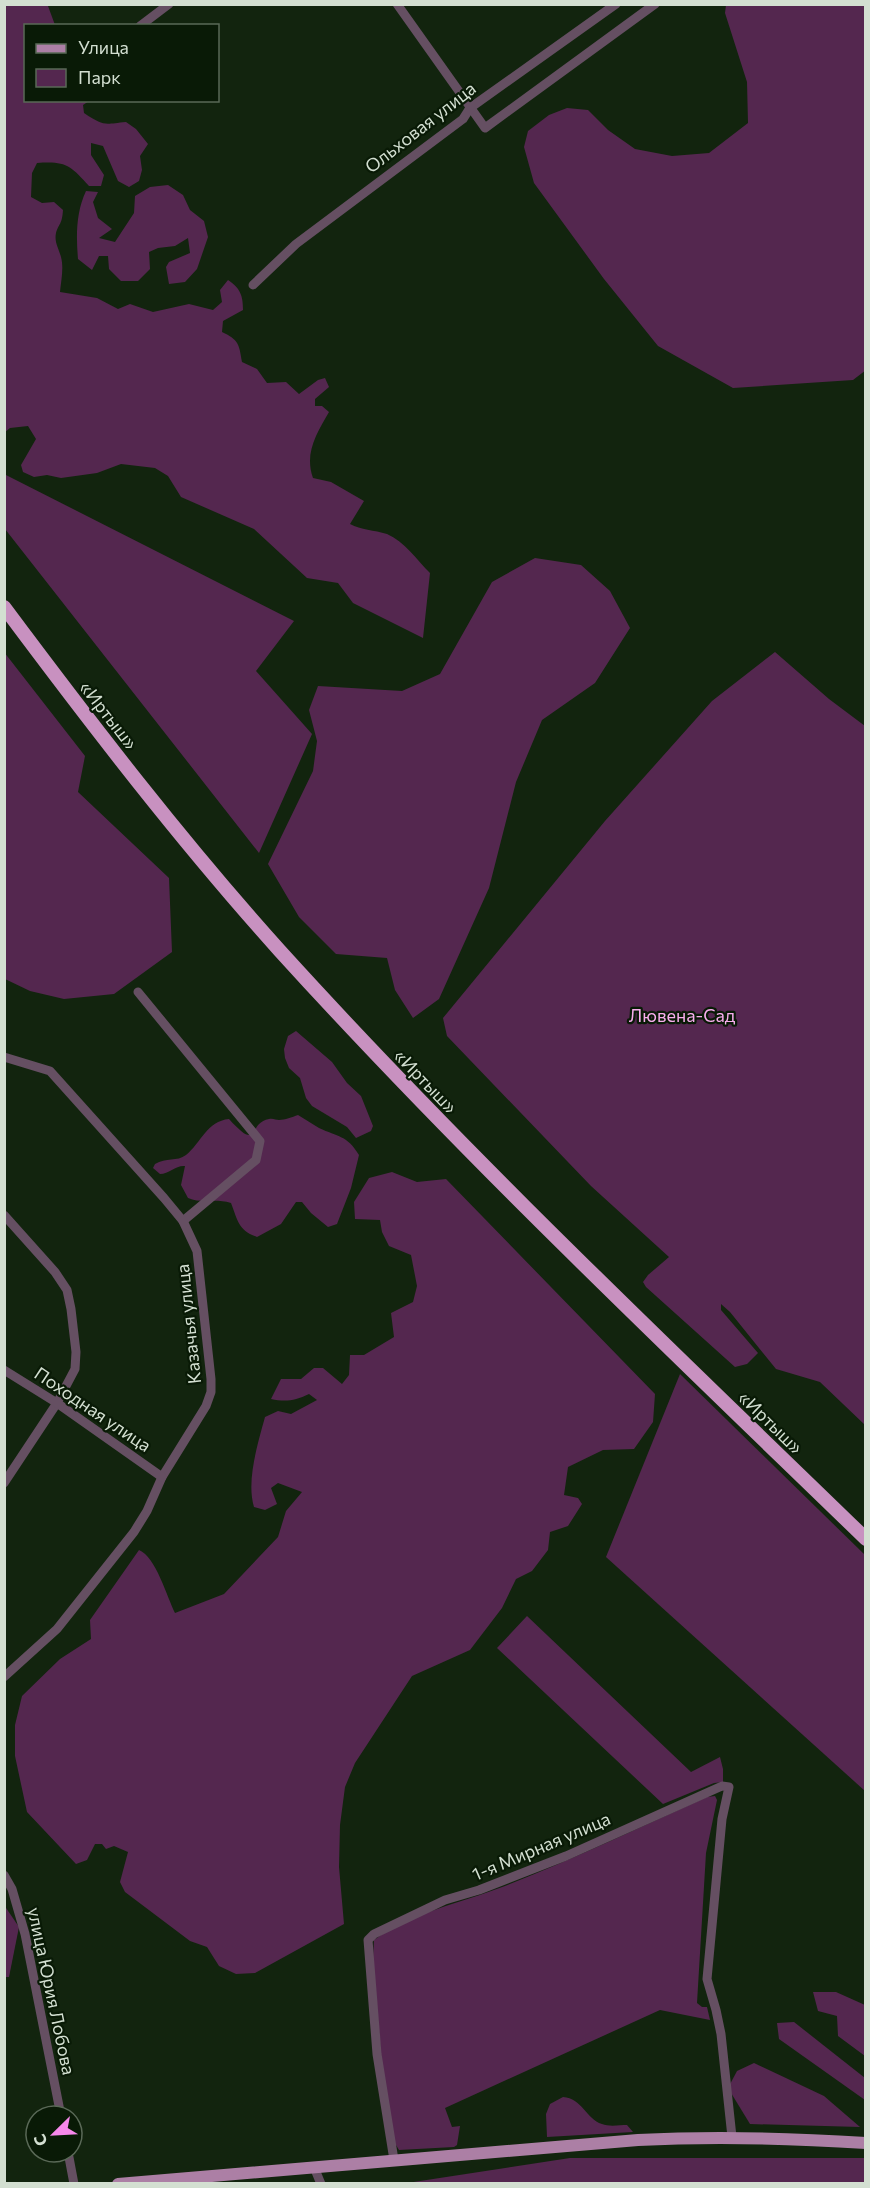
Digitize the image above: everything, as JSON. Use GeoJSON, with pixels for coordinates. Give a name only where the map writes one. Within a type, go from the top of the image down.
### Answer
{"type":"FeatureCollection","features":[{"type":"Feature","properties":{"kind":"highway","name":"«Иртыш»"},"geometry":{"type":"LineString","coordinates":[[4,607],[127,767],[278,949],[458,1140],[866,1539]]}},
{"type":"Feature","properties":{"kind":"main road"},"geometry":{"type":"LineString","coordinates":[[118,2184],[224,2179],[314,2167],[638,2140],[732,2137],[866,2143]]}},
{"type":"Feature","properties":{"kind":"street"},"geometry":{"type":"LineString","coordinates":[[143,24],[169,4]]}},
{"type":"Feature","properties":{"kind":"street"},"geometry":{"type":"LineString","coordinates":[[397,4],[485,128],[655,4]]}},
{"type":"Feature","properties":{"kind":"street","name":"Ольховая улица"},"geometry":{"type":"LineString","coordinates":[[253,285],[296,244],[462,118],[470,108],[616,4]]}},
{"type":"Feature","properties":{"kind":"street"},"geometry":{"type":"LineString","coordinates":[[138,992],[260,1141],[256,1160],[183,1221]]}},
{"type":"Feature","properties":{"kind":"street","name":"Казачья улица"},"geometry":{"type":"LineString","coordinates":[[4,1058],[50,1071],[183,1221],[197,1251],[212,1379],[211,1392],[206,1406],[162,1477],[147,1511],[134,1532],[57,1629],[4,1677]]}},
{"type":"Feature","properties":{"kind":"street"},"geometry":{"type":"LineString","coordinates":[[4,1215],[55,1272],[67,1290],[75,1341],[75,1369],[57,1403],[4,1483]]}},
{"type":"Feature","properties":{"kind":"street","name":"Походная улица"},"geometry":{"type":"LineString","coordinates":[[4,1370],[57,1403],[162,1477]]}},
{"type":"Feature","properties":{"kind":"street","name":"1-я Мирная улица"},"geometry":{"type":"LineString","coordinates":[[394,2160],[377,2054],[368,1940],[374,1934],[445,1900],[479,1890],[566,1856],[716,1787],[729,1787],[722,1819],[707,1979],[717,2010],[721,2034],[732,2137]]}},
{"type":"Feature","properties":{"kind":"street","name":"улица Юрия Лобова"},"geometry":{"type":"LineString","coordinates":[[4,1875],[12,1889],[25,1934],[60,2104]]}},
{"type":"Feature","properties":{"kind":"street"},"geometry":{"type":"LineString","coordinates":[[70,2164],[74,2184]]}},
{"type":"Feature","properties":{"kind":"street"},"geometry":{"type":"LineString","coordinates":[[314,2167],[321,2184]]}},
{"type":"Feature","properties":{"kind":"green space"},"geometry":{"type":"Polygon","coordinates":[[[5,4],[48,6],[55,24],[24,24],[24,102],[88,102],[83,105],[84,113],[105,124],[126,122],[136,129],[148,144],[140,156],[142,170],[139,181],[129,187],[118,181],[103,146],[91,143],[91,155],[104,175],[101,186],[89,186],[67,166],[37,163],[32,173],[31,197],[42,203],[54,202],[63,210],[56,236],[62,266],[60,292],[97,298],[118,309],[130,304],[153,312],[189,304],[213,310],[222,302],[220,290],[228,280],[235,286],[241,296],[243,310],[223,321],[222,332],[237,343],[242,362],[257,369],[267,383],[286,382],[299,394],[318,380],[325,378],[329,387],[315,399],[315,406],[322,406],[329,412],[316,436],[311,452],[313,478],[331,482],[364,501],[350,524],[393,537],[405,546],[430,573],[423,638],[353,603],[338,583],[307,578],[254,529],[181,497],[168,476],[155,468],[121,464],[97,473],[61,478],[47,475],[34,477],[23,472],[21,465],[36,439],[28,426],[10,428],[4,433],[5,4]]]}},
{"type":"Feature","properties":{"kind":"green space"},"geometry":{"type":"Polygon","coordinates":[[[726,5],[865,5],[866,370],[853,380],[733,388],[658,346],[604,279],[534,183],[524,147],[528,131],[549,115],[567,108],[588,110],[608,130],[635,149],[672,156],[709,153],[748,123],[747,82],[725,13],[726,5]]]}},
{"type":"Feature","properties":{"kind":"green space"},"geometry":{"type":"Polygon","coordinates":[[[168,185],[183,195],[190,210],[204,221],[208,237],[197,269],[185,282],[169,284],[166,267],[169,262],[190,253],[188,238],[175,246],[158,248],[149,252],[150,269],[138,281],[121,281],[109,269],[108,256],[99,256],[92,270],[78,259],[80,207],[86,191],[98,192],[93,202],[98,218],[112,229],[99,238],[115,242],[134,213],[135,196],[150,187],[168,185]]]}},
{"type":"Feature","properties":{"kind":"green space"},"geometry":{"type":"Polygon","coordinates":[[[4,474],[294,621],[256,671],[312,734],[259,853],[5,529],[4,474]]]}},
{"type":"Feature","properties":{"kind":"green space"},"geometry":{"type":"Polygon","coordinates":[[[535,558],[581,565],[610,591],[630,628],[595,683],[542,720],[516,782],[489,888],[439,999],[413,1018],[395,990],[387,958],[336,954],[299,917],[268,864],[313,771],[317,741],[309,710],[318,686],[402,691],[440,674],[492,582],[535,558]]]}},
{"type":"Feature","properties":{"kind":"green space"},"geometry":{"type":"Polygon","coordinates":[[[4,652],[85,756],[78,792],[169,878],[172,952],[114,994],[64,999],[30,991],[5,979],[4,652]]]}},
{"type":"Feature","properties":{"kind":"green space","name":"Лювена-Сад"},"geometry":{"type":"Polygon","coordinates":[[[775,652],[829,699],[865,726],[865,1425],[820,1382],[776,1369],[721,1304],[721,1310],[758,1353],[747,1364],[735,1367],[646,1287],[643,1282],[648,1275],[669,1257],[591,1186],[447,1036],[443,1018],[605,821],[712,701],[775,652]]]}},
{"type":"Feature","properties":{"kind":"green space"},"geometry":{"type":"Polygon","coordinates":[[[296,1031],[332,1062],[347,1083],[361,1096],[373,1126],[371,1131],[356,1138],[347,1127],[312,1106],[306,1098],[300,1078],[289,1068],[285,1058],[284,1049],[288,1036],[296,1031]]]}},
{"type":"Feature","properties":{"kind":"green space"},"geometry":{"type":"Polygon","coordinates":[[[298,1115],[319,1128],[346,1140],[359,1155],[351,1188],[337,1224],[328,1227],[302,1202],[296,1202],[281,1224],[257,1237],[242,1228],[231,1203],[198,1201],[188,1198],[181,1185],[185,1166],[160,1174],[153,1168],[159,1162],[186,1155],[210,1128],[221,1121],[229,1119],[249,1135],[262,1122],[270,1119],[284,1120],[298,1115]]]}},
{"type":"Feature","properties":{"kind":"green space"},"geometry":{"type":"Polygon","coordinates":[[[392,1172],[417,1182],[446,1179],[655,1394],[653,1422],[634,1449],[603,1450],[568,1467],[564,1495],[578,1498],[582,1504],[568,1526],[550,1532],[548,1550],[532,1571],[516,1579],[502,1608],[470,1650],[412,1676],[355,1763],[345,1787],[340,1825],[339,1867],[344,1924],[255,1973],[236,1974],[219,1966],[207,1947],[190,1941],[125,1892],[120,1882],[128,1852],[114,1846],[106,1849],[102,1844],[95,1844],[87,1860],[76,1864],[27,1812],[15,1756],[15,1725],[22,1696],[60,1659],[91,1639],[90,1620],[139,1550],[145,1554],[156,1569],[175,1613],[224,1594],[278,1537],[286,1511],[302,1492],[278,1483],[271,1488],[277,1504],[265,1510],[254,1507],[252,1474],[265,1417],[278,1411],[291,1414],[317,1400],[309,1394],[290,1400],[271,1399],[281,1379],[301,1379],[314,1368],[323,1368],[342,1384],[349,1375],[350,1355],[364,1355],[394,1337],[391,1313],[413,1302],[417,1286],[411,1255],[389,1246],[382,1232],[380,1220],[355,1219],[354,1202],[369,1178],[392,1172]]]}},
{"type":"Feature","properties":{"kind":"green space"},"geometry":{"type":"Polygon","coordinates":[[[680,1374],[865,1555],[865,1791],[606,1557],[680,1374]]]}},
{"type":"Feature","properties":{"kind":"green space"},"geometry":{"type":"Polygon","coordinates":[[[527,1616],[691,1772],[720,1757],[723,1782],[714,1783],[663,1804],[497,1648],[527,1616]]]}},
{"type":"Feature","properties":{"kind":"green space"},"geometry":{"type":"Polygon","coordinates":[[[715,1796],[717,1800],[706,1853],[697,2003],[702,2007],[707,2007],[710,2020],[660,2010],[445,2108],[452,2127],[460,2126],[457,2145],[454,2147],[399,2150],[393,2140],[384,2090],[373,1958],[374,1940],[404,1922],[531,1876],[707,1797],[715,1796]]]}},
{"type":"Feature","properties":{"kind":"green space"},"geometry":{"type":"Polygon","coordinates":[[[4,1905],[19,1927],[9,1977],[5,1977],[4,1905]]]}},
{"type":"Feature","properties":{"kind":"green space"},"geometry":{"type":"Polygon","coordinates":[[[813,1992],[836,1992],[865,2005],[865,2056],[838,2036],[837,2016],[818,2011],[813,1992]]]}},
{"type":"Feature","properties":{"kind":"green space"},"geometry":{"type":"Polygon","coordinates":[[[794,2022],[865,2078],[865,2100],[779,2039],[777,2023],[794,2022]]]}},
{"type":"Feature","properties":{"kind":"green space"},"geometry":{"type":"Polygon","coordinates":[[[754,2063],[824,2096],[860,2127],[750,2124],[728,2088],[737,2071],[754,2063]]]}},
{"type":"Feature","properties":{"kind":"green space"},"geometry":{"type":"Polygon","coordinates":[[[563,2097],[575,2101],[592,2118],[602,2124],[627,2125],[633,2132],[547,2137],[546,2114],[550,2104],[563,2097]]]}},
{"type":"Feature","properties":{"kind":"green space"},"geometry":{"type":"Polygon","coordinates":[[[570,2158],[865,2158],[865,2183],[407,2183],[570,2158]]]}}]}
